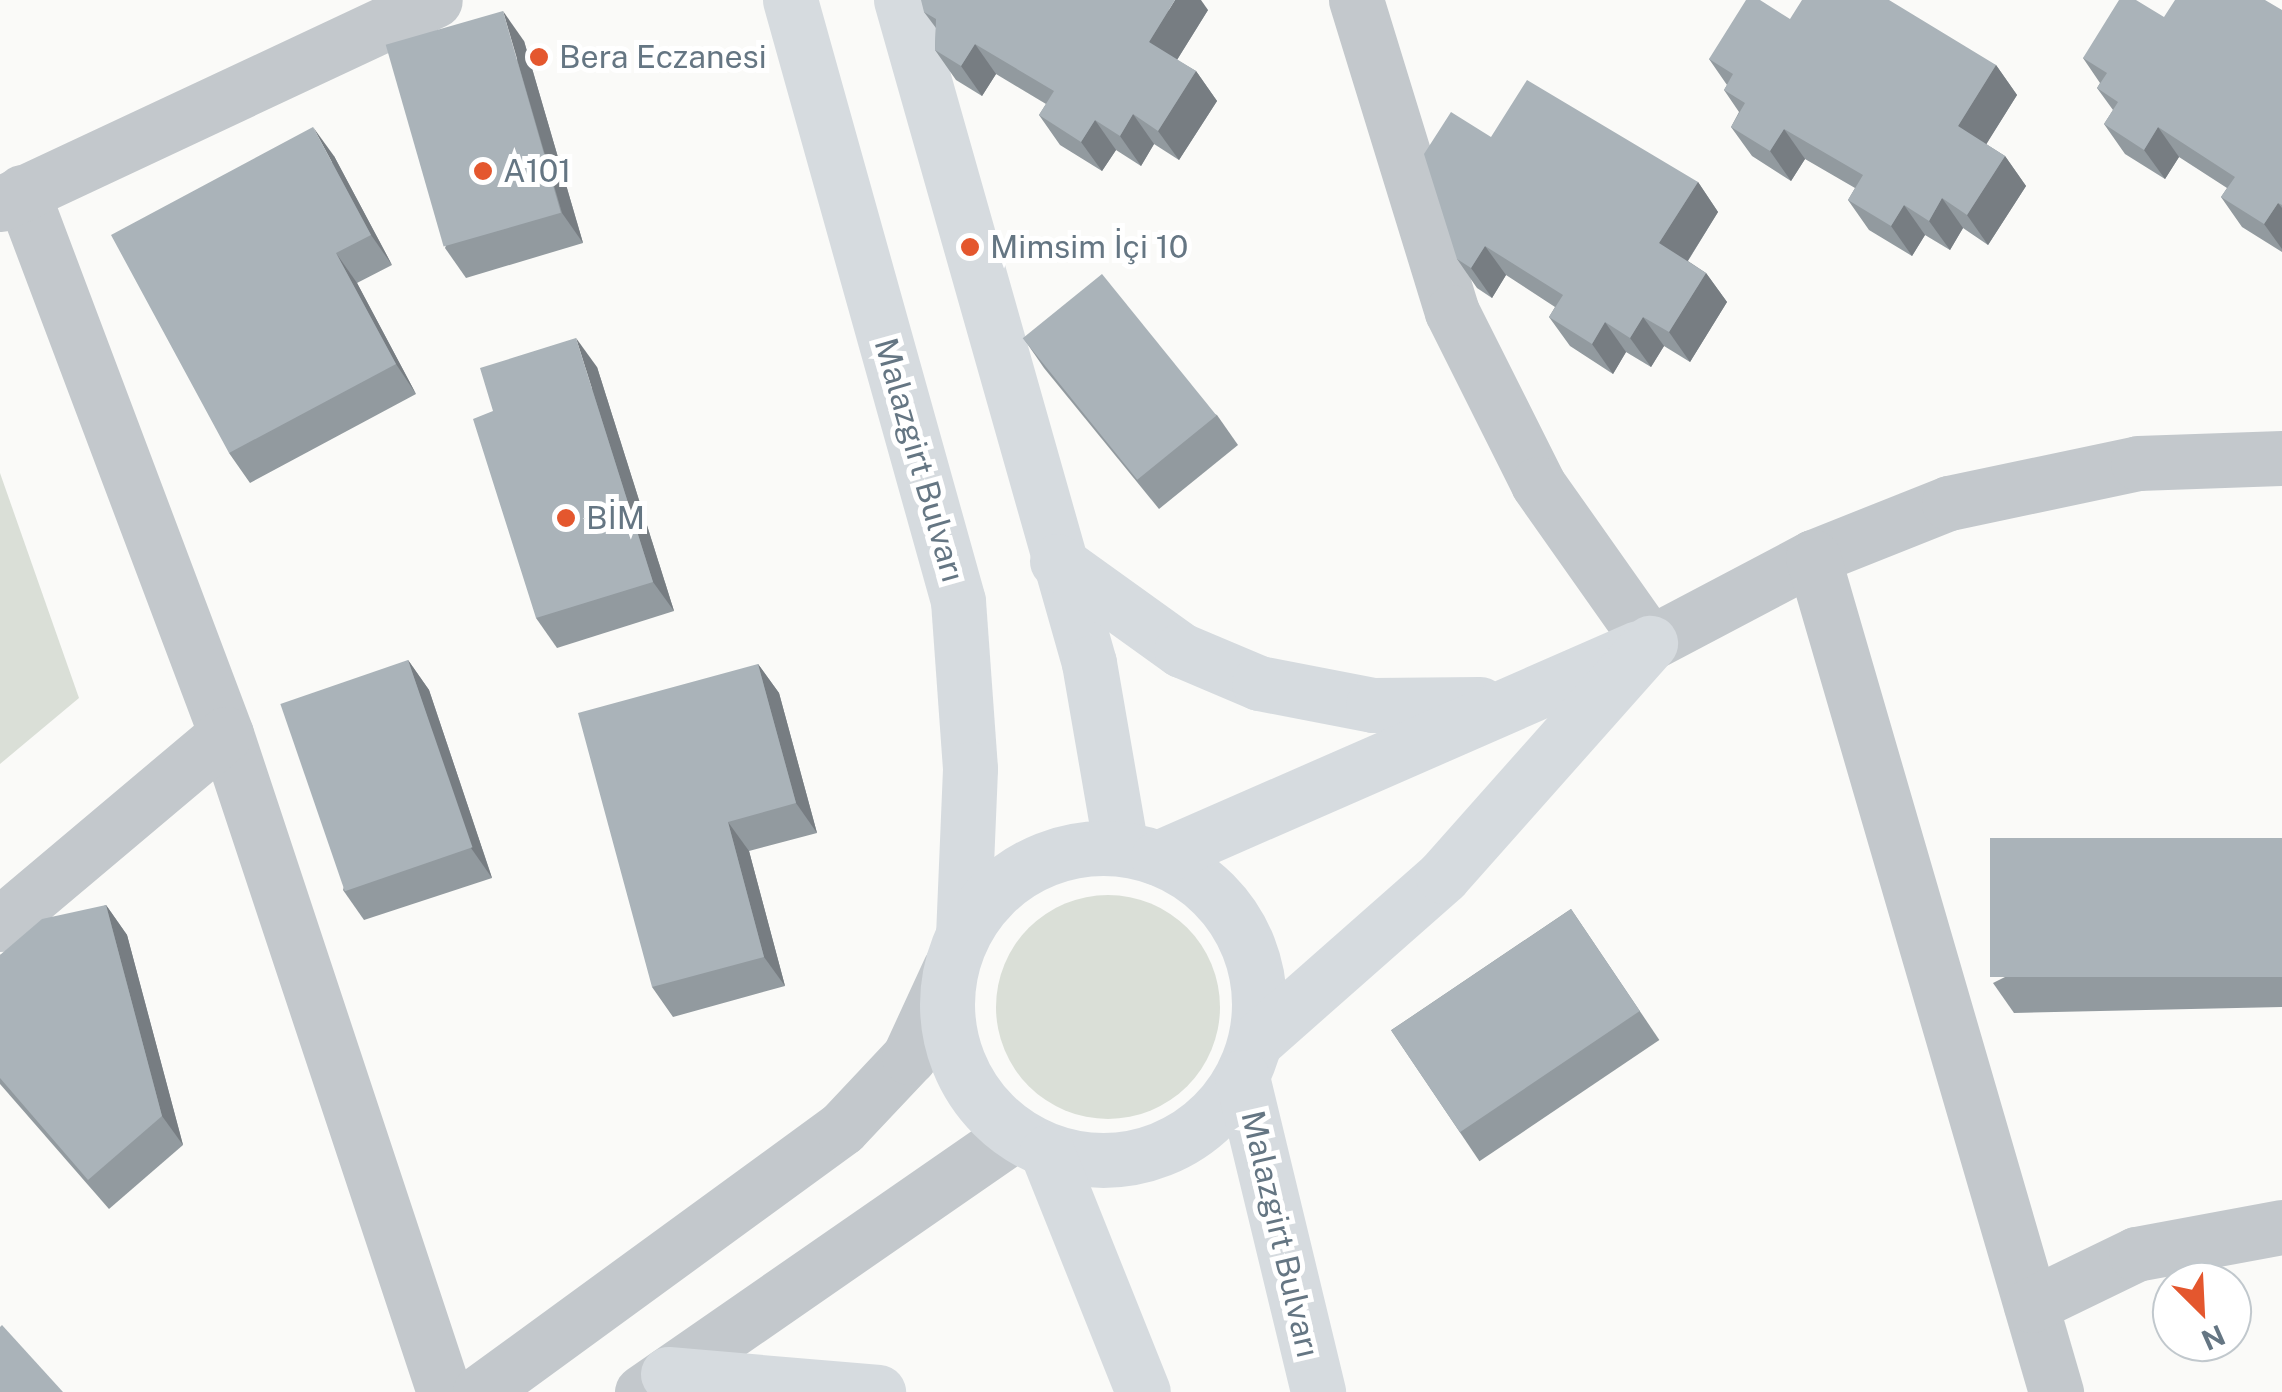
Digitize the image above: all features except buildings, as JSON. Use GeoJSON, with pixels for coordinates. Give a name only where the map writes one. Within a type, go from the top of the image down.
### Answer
{"type":"FeatureCollection","features":[{"type":"Feature","properties":{"kind":"highway","name":"Malazgirt Bulvarı"},"geometry":{"type":"LineString","coordinates":[[790,0],[958,601],[970,769],[957,950]]}},
{"type":"Feature","properties":{"kind":"highway"},"geometry":{"type":"LineString","coordinates":[[901,0],[1140,853]]}},
{"type":"Feature","properties":{"kind":"highway"},"geometry":{"type":"LineString","coordinates":[[1056,561],[1181,650],[1259,683],[1373,705],[1512,701]]}},
{"type":"Feature","properties":{"kind":"highway"},"geometry":{"type":"LineString","coordinates":[[1650,643],[1443,876],[1249,1058],[1193,1133],[1159,1151],[1122,1160],[1031,1143],[986,1109],[950,1042],[957,950],[1013,876],[1047,858],[1140,853],[1650,643]]}},
{"type":"Feature","properties":{"kind":"highway"},"geometry":{"type":"LineString","coordinates":[[1140,853],[1192,875],[1242,931],[1260,1003],[1249,1058]]}},
{"type":"Feature","properties":{"kind":"highway","name":"Malazgirt Bulvarı"},"geometry":{"type":"LineString","coordinates":[[1249,1058],[1318,1392]]}},
{"type":"Feature","properties":{"kind":"highway"},"geometry":{"type":"LineString","coordinates":[[1031,1143],[1144,1392]]}},
{"type":"Feature","properties":{"kind":"highway"},"geometry":{"type":"LineString","coordinates":[[655,1383],[878,1392]]}},
{"type":"Feature","properties":{"kind":"street"},"geometry":{"type":"LineString","coordinates":[[435,0],[11,198],[226,734],[444,1392]]}},
{"type":"Feature","properties":{"kind":"street"},"geometry":{"type":"LineString","coordinates":[[1356,0],[1452,312],[1538,484],[1650,643],[1813,556],[1949,503],[2043,479],[2138,463],[2282,458]]}},
{"type":"Feature","properties":{"kind":"street"},"geometry":{"type":"LineString","coordinates":[[1813,556],[2056,1392]]}},
{"type":"Feature","properties":{"kind":"street"},"geometry":{"type":"LineString","coordinates":[[0,924],[226,734]]}},
{"type":"Feature","properties":{"kind":"street"},"geometry":{"type":"LineString","coordinates":[[480,1392],[842,1128],[909,1057],[957,950]]}},
{"type":"Feature","properties":{"kind":"street"},"geometry":{"type":"LineString","coordinates":[[655,1383],[1031,1143]]}},
{"type":"Feature","properties":{"kind":"street"},"geometry":{"type":"LineString","coordinates":[[2031,1305],[2136,1254],[2282,1226]]}},
{"type":"Feature","properties":{"kind":"shaded area"},"geometry":{"type":"Polygon","coordinates":[[[0,473],[79,698],[0,764],[0,473]]]}},
{"type":"Feature","properties":{"kind":"shaded area"},"geometry":{"type":"Polygon","coordinates":[[[1108,895],[1151,904],[1187,928],[1211,964],[1220,1007],[1211,1050],[1187,1086],[1151,1110],[1108,1119],[1065,1110],[1029,1086],[1005,1050],[996,1007],[1005,964],[1029,928],[1065,904],[1108,895]]]}},
{"type":"Feature","properties":{"kind":"place","name":"Bera Eczanesi"},"geometry":{"type":"Point","coordinates":[539,57]}},
{"type":"Feature","properties":{"kind":"place","name":"A101"},"geometry":{"type":"Point","coordinates":[483,171]}},
{"type":"Feature","properties":{"kind":"place","name":"Mimsim İçi 10"},"geometry":{"type":"Point","coordinates":[970,247]}},
{"type":"Feature","properties":{"kind":"place","name":"BİM"},"geometry":{"type":"Point","coordinates":[566,518]}}]}
